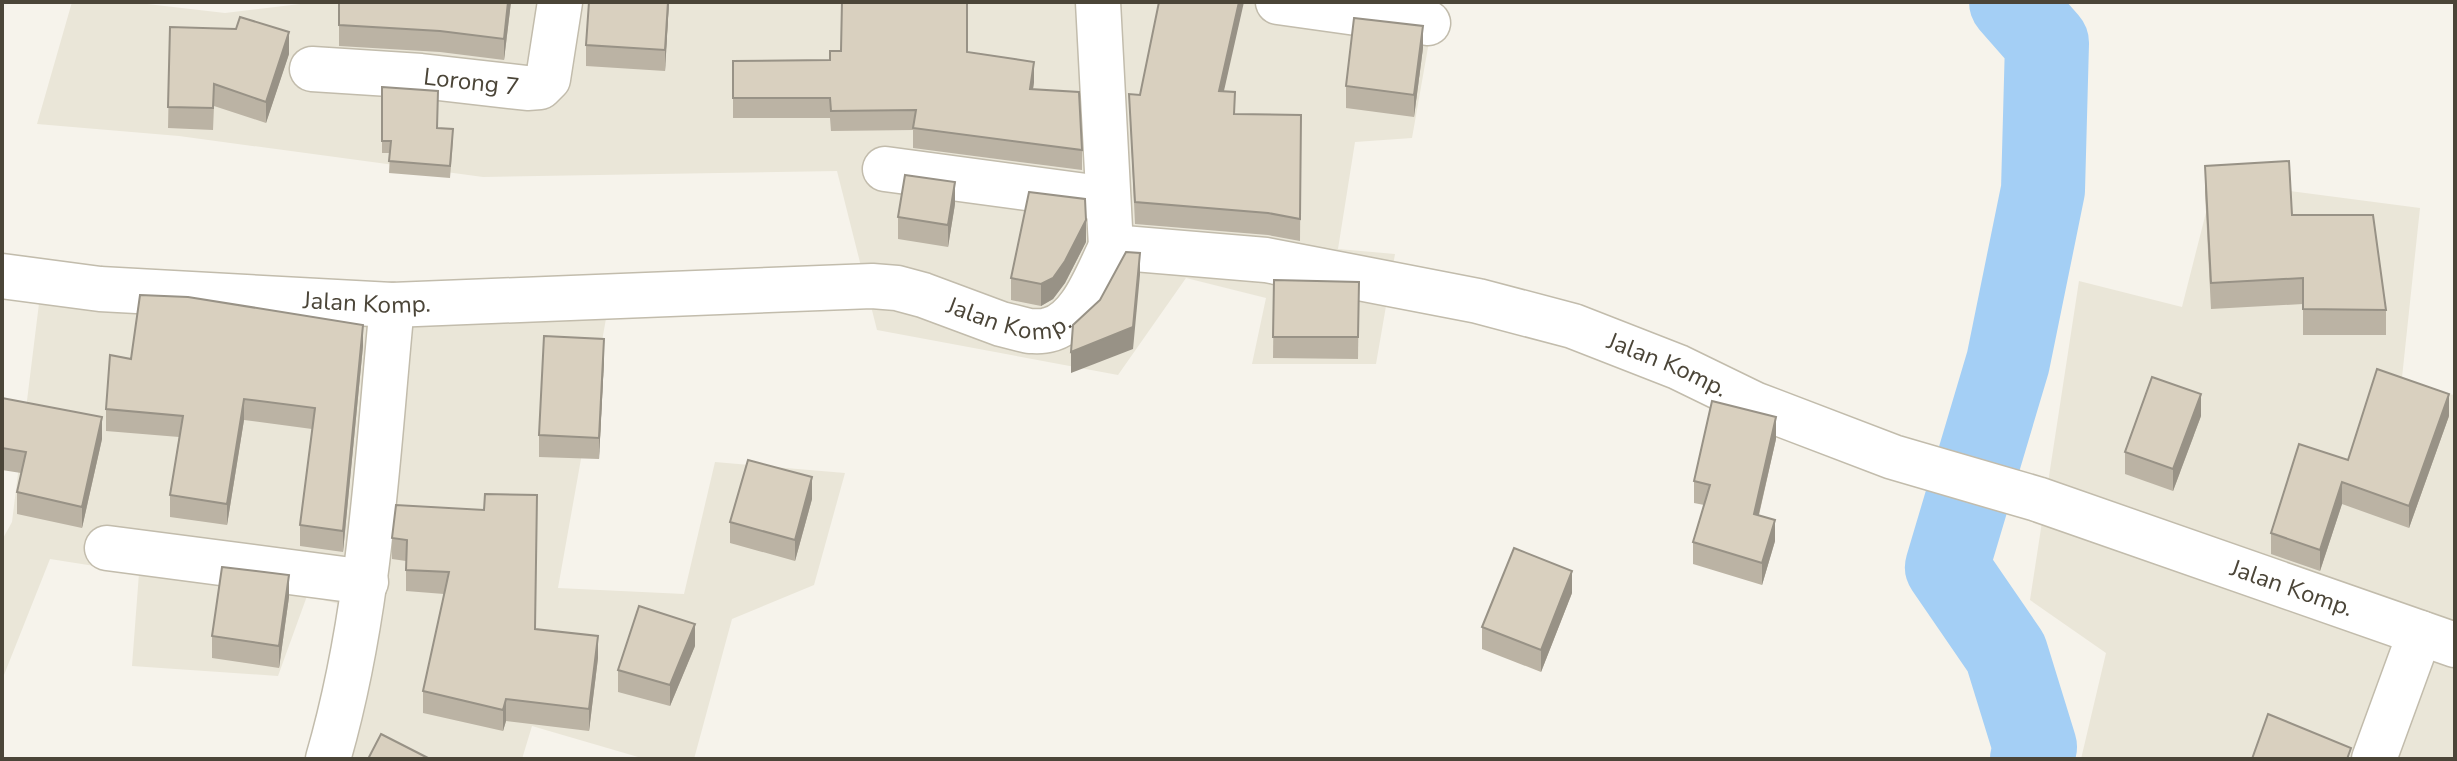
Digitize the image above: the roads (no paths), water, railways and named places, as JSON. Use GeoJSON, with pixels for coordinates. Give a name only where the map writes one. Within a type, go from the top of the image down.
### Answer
{"type":"FeatureCollection","features":[{"type":"Feature","properties":{"kind":"street","name":"Lorong 7"},"geometry":{"type":"LineString","coordinates":[[312,69],[540,87],[548,79],[560,2]]}},
{"type":"Feature","properties":{"kind":"street"},"geometry":{"type":"LineString","coordinates":[[1098,2],[1111,247]]}},
{"type":"Feature","properties":{"kind":"street"},"geometry":{"type":"LineString","coordinates":[[1278,2],[1428,23]]}},
{"type":"Feature","properties":{"kind":"street"},"geometry":{"type":"LineString","coordinates":[[885,169],[1108,199]]}},
{"type":"Feature","properties":{"kind":"street","name":"Jalan Komp."},"geometry":{"type":"LineString","coordinates":[[2,276],[100,289],[392,305],[872,286],[910,291],[1029,331],[1048,330],[1063,323],[1078,308],[1111,247],[1266,260],[1464,298],[1573,326],[1625,345],[1754,404],[1893,457],[2037,499],[2438,639]]}},
{"type":"Feature","properties":{"kind":"street"},"geometry":{"type":"LineString","coordinates":[[328,759],[346,698],[366,582],[392,305]]}},
{"type":"Feature","properties":{"kind":"street"},"geometry":{"type":"LineString","coordinates":[[107,548],[366,582]]}},
{"type":"Feature","properties":{"kind":"street"},"geometry":{"type":"LineString","coordinates":[[2374,759],[2438,639]]}},
{"type":"Feature","properties":{"kind":"waterway"},"geometry":{"type":"LineString","coordinates":[[2011,2],[2047,43],[2043,190],[2008,362],[1947,567],[2006,653],[2035,747],[2032,759]]}}]}
